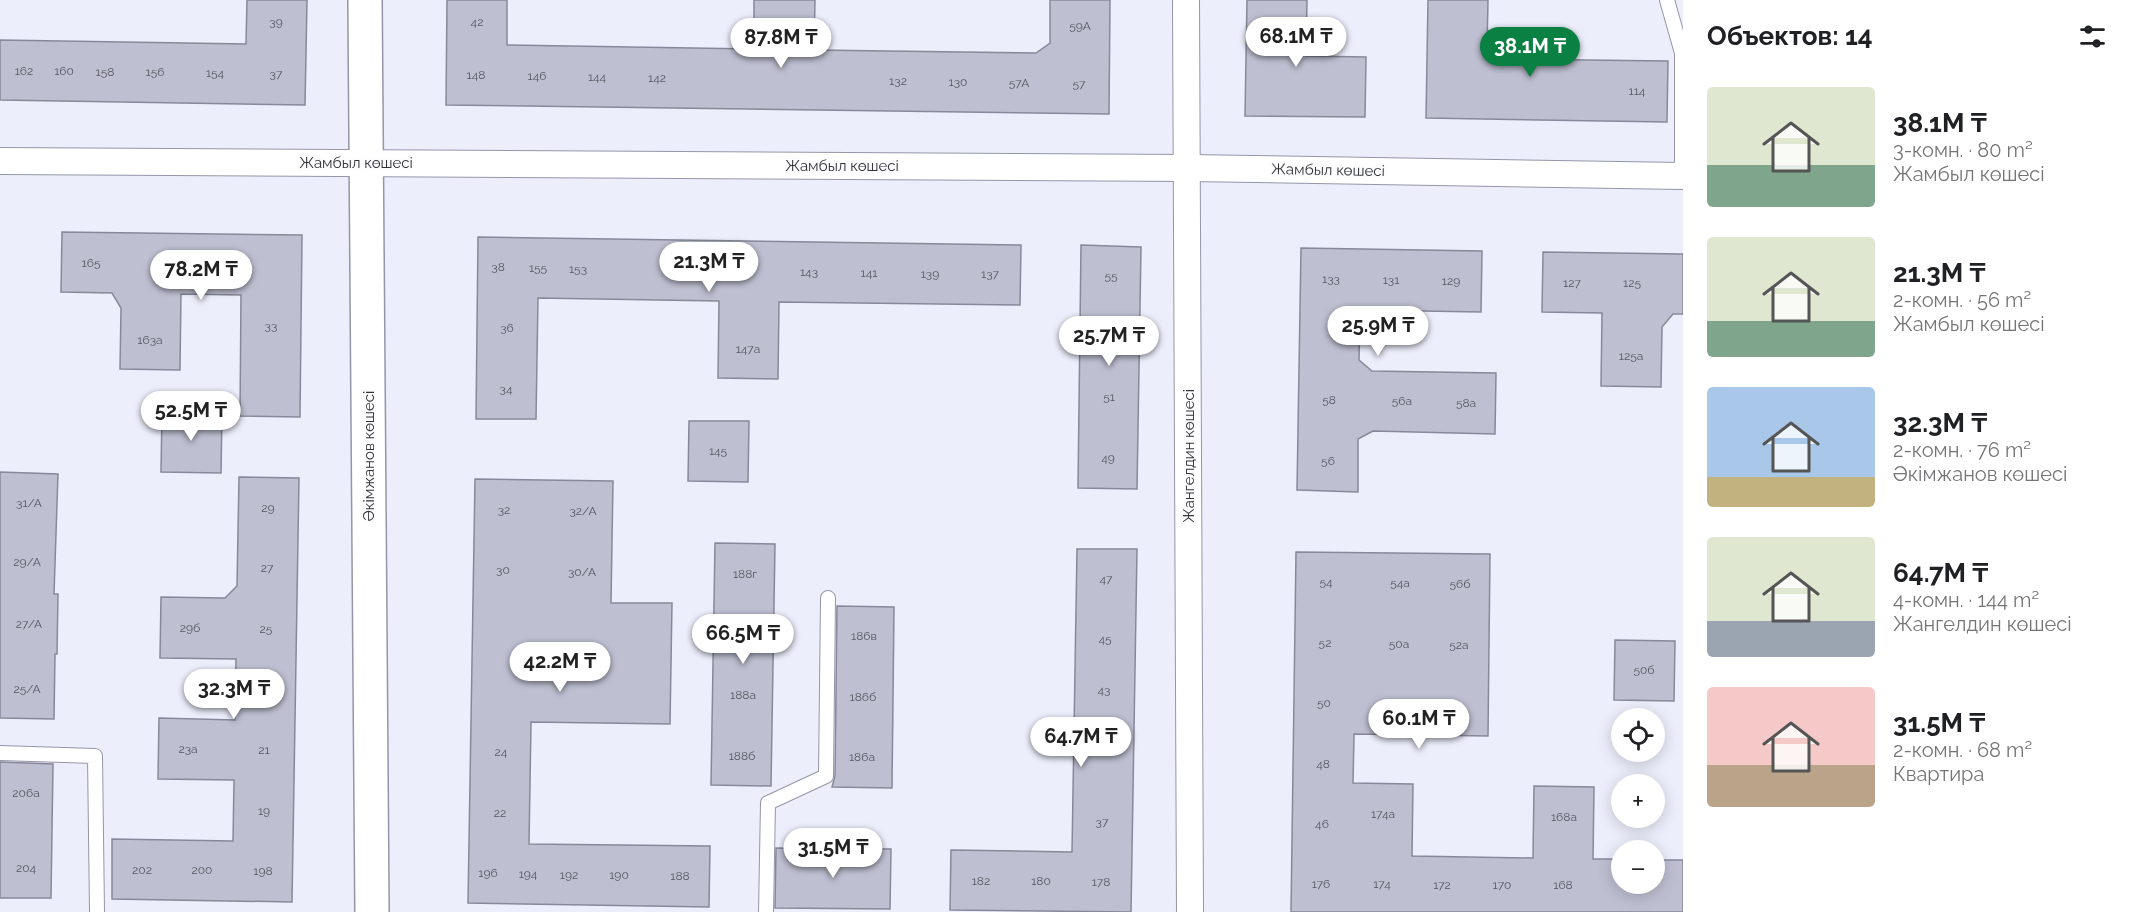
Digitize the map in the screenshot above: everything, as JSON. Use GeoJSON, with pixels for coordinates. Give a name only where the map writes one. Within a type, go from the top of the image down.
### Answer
{"type":"FeatureCollection","features":[{"type":"Feature","properties":{"kind":"main road","name":"Әкімжанов көшесі"},"geometry":{"type":"LineString","coordinates":[[365,0],[372,912]]}},
{"type":"Feature","properties":{"kind":"street","name":"Жангелдин көшесі"},"geometry":{"type":"LineString","coordinates":[[1186,0],[1190,912]]}},
{"type":"Feature","properties":{"kind":"street","name":"Жамбыл көшесі"},"geometry":{"type":"LineString","coordinates":[[0,161],[1188,168],[1683,176]]}},
{"type":"Feature","properties":{"kind":"lane"},"geometry":{"type":"LineString","coordinates":[[1667,0],[1682,53],[1683,176]]}},
{"type":"Feature","properties":{"kind":"lane"},"geometry":{"type":"LineString","coordinates":[[766,912],[768,802],[826,776],[828,598]]}},
{"type":"Feature","properties":{"kind":"lane"},"geometry":{"type":"LineString","coordinates":[[0,753],[95,756],[98,912]]}},
{"type":"Feature","properties":{"kind":"building"},"geometry":{"type":"Polygon","coordinates":[[[247,0],[307,0],[305,105],[0,100],[0,40],[246,44],[247,0]]]}},
{"type":"Feature","properties":{"kind":"building"},"geometry":{"type":"Polygon","coordinates":[[[447,0],[507,0],[507,45],[754,49],[754,0],[815,0],[814,50],[1036,53],[1050,43],[1050,0],[1110,0],[1109,114],[446,105],[447,0]]]}},
{"type":"Feature","properties":{"kind":"building"},"geometry":{"type":"Polygon","coordinates":[[[1247,0],[1307,0],[1306,56],[1366,57],[1365,117],[1245,116],[1247,0]]]}},
{"type":"Feature","properties":{"kind":"building"},"geometry":{"type":"Polygon","coordinates":[[[1428,0],[1488,0],[1487,50],[1501,59],[1668,61],[1667,122],[1426,118],[1428,0]]]}},
{"type":"Feature","properties":{"kind":"building"},"geometry":{"type":"Polygon","coordinates":[[[62,232],[302,235],[300,417],[240,416],[241,295],[181,294],[180,370],[120,369],[121,308],[112,293],[61,292],[62,232]]]}},
{"type":"Feature","properties":{"kind":"building"},"geometry":{"type":"Polygon","coordinates":[[[478,237],[1021,245],[1020,305],[779,302],[778,379],[718,378],[719,301],[538,298],[536,419],[476,419],[478,237]]]}},
{"type":"Feature","properties":{"kind":"building"},"geometry":{"type":"Polygon","coordinates":[[[1081,245],[1141,247],[1137,489],[1078,488],[1081,245]]]}},
{"type":"Feature","properties":{"kind":"building"},"geometry":{"type":"Polygon","coordinates":[[[1301,248],[1482,251],[1481,312],[1360,310],[1359,360],[1372,371],[1496,373],[1495,434],[1373,431],[1358,439],[1358,492],[1297,490],[1301,248]]]}},
{"type":"Feature","properties":{"kind":"building"},"geometry":{"type":"Polygon","coordinates":[[[1543,252],[1683,254],[1683,314],[1673,314],[1662,327],[1661,387],[1601,386],[1602,313],[1542,312],[1543,252]]]}},
{"type":"Feature","properties":{"kind":"building"},"geometry":{"type":"Polygon","coordinates":[[[162,411],[222,413],[221,473],[161,472],[162,411]]]}},
{"type":"Feature","properties":{"kind":"building"},"geometry":{"type":"Polygon","coordinates":[[[689,421],[749,421],[748,482],[688,481],[689,421]]]}},
{"type":"Feature","properties":{"kind":"building"},"geometry":{"type":"Polygon","coordinates":[[[0,472],[58,474],[54,594],[58,594],[54,719],[0,718],[0,472]]]}},
{"type":"Feature","properties":{"kind":"building"},"geometry":{"type":"Polygon","coordinates":[[[239,477],[299,478],[292,902],[112,899],[112,839],[233,841],[234,780],[158,779],[159,718],[235,720],[236,659],[160,658],[161,597],[225,598],[237,586],[239,477]]]}},
{"type":"Feature","properties":{"kind":"building"},"geometry":{"type":"Polygon","coordinates":[[[475,479],[613,481],[611,603],[672,603],[670,724],[531,722],[529,844],[710,846],[709,907],[468,903],[475,479]]]}},
{"type":"Feature","properties":{"kind":"building"},"geometry":{"type":"Polygon","coordinates":[[[715,543],[775,544],[771,786],[711,785],[715,543]]]}},
{"type":"Feature","properties":{"kind":"building"},"geometry":{"type":"Polygon","coordinates":[[[1077,549],[1137,549],[1131,912],[950,910],[951,850],[1072,852],[1077,549]]]}},
{"type":"Feature","properties":{"kind":"building"},"geometry":{"type":"Polygon","coordinates":[[[1296,552],[1490,554],[1488,736],[1354,734],[1353,783],[1413,784],[1412,856],[1533,858],[1534,786],[1594,787],[1593,859],[1611,859],[1611,894],[1665,894],[1665,860],[1683,860],[1683,912],[1291,912],[1296,552]]]}},
{"type":"Feature","properties":{"kind":"building"},"geometry":{"type":"Polygon","coordinates":[[[837,606],[894,607],[892,788],[832,787],[835,776],[837,606]]]}},
{"type":"Feature","properties":{"kind":"building"},"geometry":{"type":"Polygon","coordinates":[[[1615,640],[1675,641],[1674,701],[1614,700],[1615,640]]]}},
{"type":"Feature","properties":{"kind":"building"},"geometry":{"type":"Polygon","coordinates":[[[0,762],[53,764],[51,898],[0,898],[0,762]]]}},
{"type":"Feature","properties":{"kind":"building"},"geometry":{"type":"Polygon","coordinates":[[[776,848],[891,849],[890,909],[775,908],[776,848]]]}}]}
